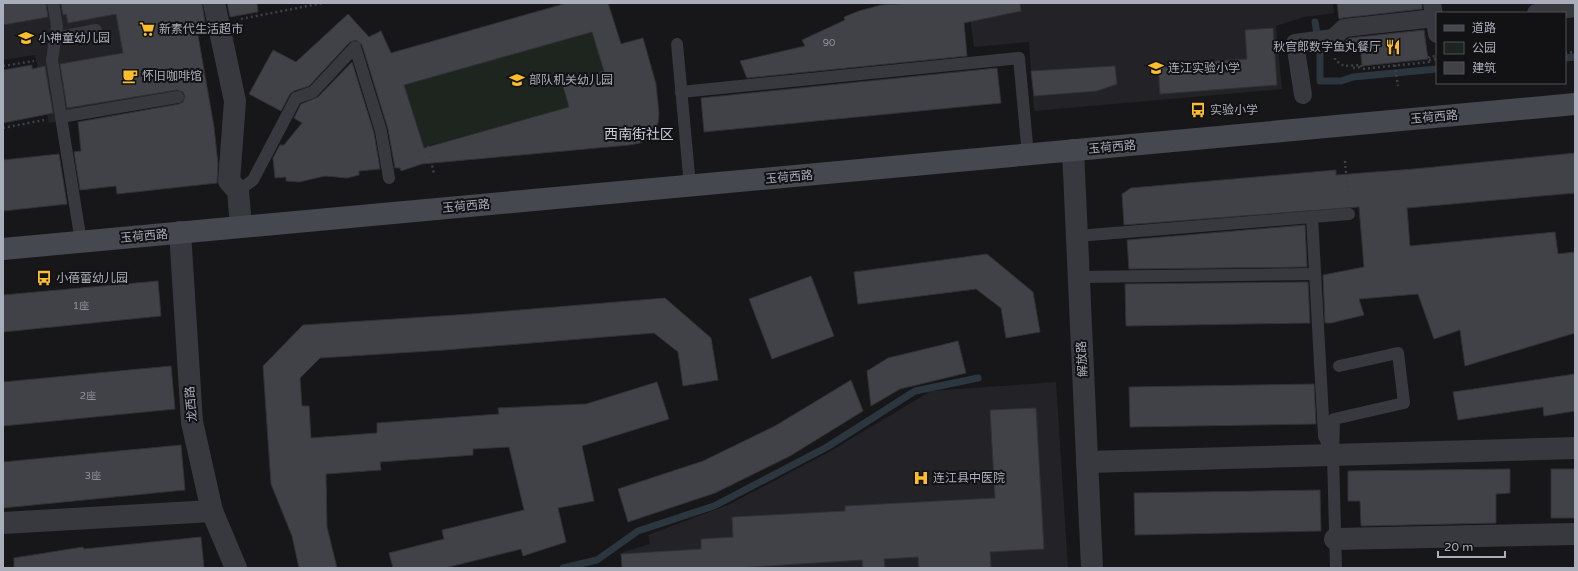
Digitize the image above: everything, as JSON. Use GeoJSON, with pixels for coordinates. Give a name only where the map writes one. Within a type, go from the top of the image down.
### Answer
{"type":"FeatureCollection","features":[{"type":"Feature","properties":{"kind":"main road","name":"玉荷西路"},"geometry":{"type":"LineString","coordinates":[[3,249],[1575,104]]}},
{"type":"Feature","properties":{"kind":"street"},"geometry":{"type":"LineString","coordinates":[[1544,12],[1575,8]]}},
{"type":"Feature","properties":{"kind":"street"},"geometry":{"type":"LineString","coordinates":[[216,13],[234,101],[229,181],[238,191],[241,226]]}},
{"type":"Feature","properties":{"kind":"street"},"geometry":{"type":"LineString","coordinates":[[1303,95],[1295,43],[1333,38],[1344,28],[1435,18]]}},
{"type":"Feature","properties":{"kind":"street","name":"解放路"},"geometry":{"type":"LineString","coordinates":[[1073,150],[1092,568]]}},
{"type":"Feature","properties":{"kind":"street","name":"龙西路"},"geometry":{"type":"LineString","coordinates":[[180,232],[192,422],[212,511],[236,568]]}},
{"type":"Feature","properties":{"kind":"street"},"geometry":{"type":"LineString","coordinates":[[1087,462],[1575,448]]}},
{"type":"Feature","properties":{"kind":"street"},"geometry":{"type":"LineString","coordinates":[[3,523],[212,511]]}},
{"type":"Feature","properties":{"kind":"street"},"geometry":{"type":"LineString","coordinates":[[1335,539],[1575,534]]}},
{"type":"Feature","properties":{"kind":"lane"},"geometry":{"type":"LineString","coordinates":[[53,3],[57,26],[52,60],[80,242]]}},
{"type":"Feature","properties":{"kind":"lane"},"geometry":{"type":"LineString","coordinates":[[55,38],[96,30]]}},
{"type":"Feature","properties":{"kind":"lane"},"geometry":{"type":"LineString","coordinates":[[677,44],[690,186]]}},
{"type":"Feature","properties":{"kind":"lane"},"geometry":{"type":"LineString","coordinates":[[238,191],[252,180],[296,98],[313,92],[355,47],[381,131],[389,178]]}},
{"type":"Feature","properties":{"kind":"lane"},"geometry":{"type":"LineString","coordinates":[[681,92],[1019,58],[1028,155]]}},
{"type":"Feature","properties":{"kind":"lane"},"geometry":{"type":"LineString","coordinates":[[61,117],[178,97]]}},
{"type":"Feature","properties":{"kind":"lane"},"geometry":{"type":"LineString","coordinates":[[1077,236],[1349,214]]}},
{"type":"Feature","properties":{"kind":"lane"},"geometry":{"type":"LineString","coordinates":[[1312,217],[1324,436],[1333,455]]}},
{"type":"Feature","properties":{"kind":"lane"},"geometry":{"type":"LineString","coordinates":[[1079,277],[1315,274]]}},
{"type":"Feature","properties":{"kind":"lane"},"geometry":{"type":"LineString","coordinates":[[1336,568],[1333,455],[1334,419],[1404,403],[1398,353],[1339,366]]}},
{"type":"Feature","properties":{"kind":"path"},"geometry":{"type":"LineString","coordinates":[[216,13],[323,3]]}},
{"type":"Feature","properties":{"kind":"path"},"geometry":{"type":"LineString","coordinates":[[1333,38],[1336,60],[1344,66],[1361,65],[1362,69],[1429,62],[1429,57],[1436,58]]}},
{"type":"Feature","properties":{"kind":"path"},"geometry":{"type":"LineString","coordinates":[[3,66],[34,60],[35,67]]}},
{"type":"Feature","properties":{"kind":"path"},"geometry":{"type":"LineString","coordinates":[[1395,65],[1398,86]]}},
{"type":"Feature","properties":{"kind":"path"},"geometry":{"type":"LineString","coordinates":[[1353,68],[1362,66]]}},
{"type":"Feature","properties":{"kind":"path"},"geometry":{"type":"LineString","coordinates":[[3,128],[45,120],[44,113]]}},
{"type":"Feature","properties":{"kind":"path"},"geometry":{"type":"LineString","coordinates":[[428,146],[434,174]]}},
{"type":"Feature","properties":{"kind":"path"},"geometry":{"type":"LineString","coordinates":[[1344,161],[1349,214]]}},
{"type":"Feature","properties":{"kind":"shaded area"},"geometry":{"type":"Polygon","coordinates":[[[47,3],[192,3],[209,95],[109,114],[77,117],[49,123],[35,55],[3,60],[3,25],[49,17],[47,3]]]}},
{"type":"Feature","properties":{"kind":"shaded area","name":"连江实验小学"},"geometry":{"type":"Polygon","coordinates":[[[968,3],[1333,3],[1334,13],[1304,17],[1276,26],[1282,89],[1034,111],[1029,42],[974,47],[968,3]]]}},
{"type":"Feature","properties":{"kind":"shaded area","name":"连江县中医院"},"geometry":{"type":"Polygon","coordinates":[[[1056,382],[1068,568],[623,568],[623,552],[650,544],[648,535],[728,505],[829,452],[931,391],[1056,382]]]}},
{"type":"Feature","properties":{"kind":"green space"},"geometry":{"type":"Polygon","coordinates":[[[592,32],[627,65],[562,83],[569,107],[424,147],[404,85],[592,32]]]}},
{"type":"Feature","properties":{"kind":"building"},"geometry":{"type":"Polygon","coordinates":[[[3,3],[46,3],[48,17],[3,25],[3,3]]]}},
{"type":"Feature","properties":{"kind":"building"},"geometry":{"type":"Polygon","coordinates":[[[61,3],[202,3],[205,22],[196,24],[214,127],[218,164],[217,183],[117,194],[116,186],[80,190],[74,152],[81,151],[78,122],[179,104],[183,102],[185,96],[183,92],[177,90],[67,108],[60,64],[123,53],[116,14],[68,23],[66,14],[63,15],[61,3]]]}},
{"type":"Feature","properties":{"kind":"building"},"geometry":{"type":"Polygon","coordinates":[[[227,3],[257,3],[258,12],[230,17],[227,3]]]}},
{"type":"Feature","properties":{"kind":"building"},"geometry":{"type":"Polygon","coordinates":[[[567,3],[608,3],[621,44],[643,38],[656,84],[659,114],[658,123],[654,132],[648,139],[640,143],[630,145],[422,164],[401,171],[400,168],[395,168],[388,129],[362,45],[356,40],[350,42],[309,86],[294,91],[290,94],[281,111],[249,94],[273,50],[296,62],[348,14],[369,37],[381,31],[391,53],[567,3]],[[592,32],[404,85],[424,148],[569,107],[562,83],[604,71],[592,32]]]}},
{"type":"Feature","properties":{"kind":"building"},"geometry":{"type":"Polygon","coordinates":[[[915,3],[1020,3],[1021,11],[964,23],[967,56],[747,78],[740,61],[805,46],[802,40],[845,20],[844,17],[859,11],[881,5],[915,3]]]}},
{"type":"Feature","properties":{"kind":"building"},"geometry":{"type":"Polygon","coordinates":[[[1337,3],[1422,3],[1422,9],[1339,19],[1337,3]]]}},
{"type":"Feature","properties":{"kind":"building"},"geometry":{"type":"Polygon","coordinates":[[[1273,28],[1277,85],[1160,94],[1158,65],[1247,59],[1245,30],[1273,28]]]}},
{"type":"Feature","properties":{"kind":"building","name":"秋官郎数字鱼丸餐厅"},"geometry":{"type":"Polygon","coordinates":[[[1424,30],[1428,59],[1362,66],[1360,45],[1308,53],[1335,48],[1340,46],[1349,38],[1424,30]]]}},
{"type":"Feature","properties":{"kind":"building"},"geometry":{"type":"Polygon","coordinates":[[[352,62],[374,133],[380,169],[359,171],[359,175],[347,178],[325,176],[299,182],[286,181],[286,177],[275,178],[273,158],[280,145],[284,145],[302,123],[294,118],[301,104],[318,97],[352,62]]]}},
{"type":"Feature","properties":{"kind":"building"},"geometry":{"type":"Polygon","coordinates":[[[32,65],[32,69],[45,66],[53,113],[3,123],[3,70],[32,65]]]}},
{"type":"Feature","properties":{"kind":"building"},"geometry":{"type":"Polygon","coordinates":[[[1115,66],[1117,84],[1097,91],[1034,96],[1031,71],[1115,66]]]}},
{"type":"Feature","properties":{"kind":"building"},"geometry":{"type":"Polygon","coordinates":[[[997,68],[1001,103],[704,132],[701,98],[997,68]]]}},
{"type":"Feature","properties":{"kind":"building"},"geometry":{"type":"Polygon","coordinates":[[[1575,153],[1575,193],[1407,208],[1410,246],[1555,232],[1558,254],[1575,252],[1575,333],[1465,366],[1460,330],[1434,339],[1418,294],[1359,299],[1364,315],[1331,323],[1325,323],[1323,275],[1364,267],[1359,207],[1124,225],[1122,194],[1131,188],[1336,170],[1336,175],[1414,169],[1575,153]]]}},
{"type":"Feature","properties":{"kind":"building"},"geometry":{"type":"Polygon","coordinates":[[[59,154],[67,204],[3,211],[3,160],[59,154]]]}},
{"type":"Feature","properties":{"kind":"building"},"geometry":{"type":"Polygon","coordinates":[[[1305,225],[1307,267],[1129,269],[1127,240],[1305,225]]]}},
{"type":"Feature","properties":{"kind":"building"},"geometry":{"type":"Polygon","coordinates":[[[987,254],[1033,292],[1040,332],[1006,338],[1001,308],[976,289],[858,304],[854,272],[987,254]]]}},
{"type":"Feature","properties":{"kind":"building"},"geometry":{"type":"Polygon","coordinates":[[[811,276],[834,336],[772,359],[749,299],[811,276]]]}},
{"type":"Feature","properties":{"kind":"building"},"geometry":{"type":"Polygon","coordinates":[[[158,281],[161,316],[3,332],[3,295],[158,281]]]}},
{"type":"Feature","properties":{"kind":"building"},"geometry":{"type":"Polygon","coordinates":[[[1308,282],[1310,323],[1126,326],[1125,284],[1308,282]]]}},
{"type":"Feature","properties":{"kind":"building"},"geometry":{"type":"Polygon","coordinates":[[[665,298],[711,338],[718,380],[683,386],[678,352],[654,333],[445,350],[320,358],[300,378],[302,406],[309,406],[311,438],[377,433],[377,423],[499,414],[498,408],[586,404],[657,382],[669,419],[582,446],[594,501],[558,508],[566,542],[523,556],[521,549],[445,568],[393,568],[389,553],[444,539],[442,530],[524,510],[509,447],[473,449],[473,455],[380,462],[381,470],[326,474],[327,527],[337,568],[299,568],[292,536],[271,484],[263,366],[303,325],[471,314],[665,298]]]}},
{"type":"Feature","properties":{"kind":"building"},"geometry":{"type":"Polygon","coordinates":[[[958,341],[966,373],[900,389],[871,406],[867,371],[888,358],[958,341]]]}},
{"type":"Feature","properties":{"kind":"building"},"geometry":{"type":"Polygon","coordinates":[[[171,366],[175,409],[3,426],[3,382],[171,366]]]}},
{"type":"Feature","properties":{"kind":"building"},"geometry":{"type":"Polygon","coordinates":[[[1575,374],[1575,411],[1544,416],[1543,407],[1458,420],[1453,392],[1575,374]]]}},
{"type":"Feature","properties":{"kind":"building"},"geometry":{"type":"Polygon","coordinates":[[[851,380],[863,411],[790,456],[715,493],[628,522],[618,489],[703,461],[775,426],[851,380]]]}},
{"type":"Feature","properties":{"kind":"building"},"geometry":{"type":"Polygon","coordinates":[[[1314,384],[1316,424],[1130,427],[1129,387],[1314,384]]]}},
{"type":"Feature","properties":{"kind":"building"},"geometry":{"type":"Polygon","coordinates":[[[1036,408],[1044,549],[990,552],[991,568],[919,568],[918,557],[884,559],[885,568],[863,568],[862,560],[738,568],[622,568],[621,554],[701,549],[701,539],[733,537],[732,517],[845,511],[845,506],[995,498],[990,410],[1036,408]]]}},
{"type":"Feature","properties":{"kind":"building"},"geometry":{"type":"Polygon","coordinates":[[[181,445],[185,490],[3,508],[3,462],[181,445]]]}},
{"type":"Feature","properties":{"kind":"building"},"geometry":{"type":"Polygon","coordinates":[[[1510,469],[1510,493],[1496,494],[1496,523],[1361,526],[1360,501],[1348,501],[1348,471],[1510,469]]]}},
{"type":"Feature","properties":{"kind":"building"},"geometry":{"type":"Polygon","coordinates":[[[1551,469],[1575,469],[1575,518],[1551,518],[1551,469]]]}},
{"type":"Feature","properties":{"kind":"building"},"geometry":{"type":"Polygon","coordinates":[[[1320,490],[1321,531],[1135,535],[1134,493],[1320,490]]]}},
{"type":"Feature","properties":{"kind":"building"},"geometry":{"type":"Polygon","coordinates":[[[201,537],[204,568],[14,568],[14,558],[83,547],[84,549],[201,537]]]}},
{"type":"Feature","properties":{"kind":"waterway"},"geometry":{"type":"LineString","coordinates":[[1315,22],[1320,52],[1320,81],[1341,81],[1353,77],[1436,69]]}},
{"type":"Feature","properties":{"kind":"waterway"},"geometry":{"type":"LineString","coordinates":[[1566,58],[1575,57]]}},
{"type":"Feature","properties":{"kind":"waterway"},"geometry":{"type":"LineString","coordinates":[[563,568],[597,560],[638,531],[714,506],[827,447],[915,391],[978,378]]}},
{"type":"Feature","properties":{"kind":"place","name":"新素代生活超市"},"geometry":{"type":"Point","coordinates":[147,29]}},
{"type":"Feature","properties":{"kind":"place","name":"小神童幼儿园"},"geometry":{"type":"Point","coordinates":[26,38]}},
{"type":"Feature","properties":{"kind":"place","name":"秋官郎数字鱼丸餐厅"},"geometry":{"type":"Point","coordinates":[1393,47]}},
{"type":"Feature","properties":{"kind":"place","name":"连江实验小学"},"geometry":{"type":"Point","coordinates":[1156,68]}},
{"type":"Feature","properties":{"kind":"place","name":"怀旧咖啡馆"},"geometry":{"type":"Point","coordinates":[130,76]}},
{"type":"Feature","properties":{"kind":"place","name":"部队机关幼儿园"},"geometry":{"type":"Point","coordinates":[517,80]}},
{"type":"Feature","properties":{"kind":"place","name":"实验小学"},"geometry":{"type":"Point","coordinates":[1198,110]}},
{"type":"Feature","properties":{"kind":"place","name":"小蓓蕾幼儿园"},"geometry":{"type":"Point","coordinates":[44,278]}},
{"type":"Feature","properties":{"kind":"place","name":"连江县中医院"},"geometry":{"type":"Point","coordinates":[921,478]}},
{"type":"Feature","properties":{"kind":"district","name":"西南街社区"},"geometry":{"type":"Point","coordinates":[639,134]}}]}
